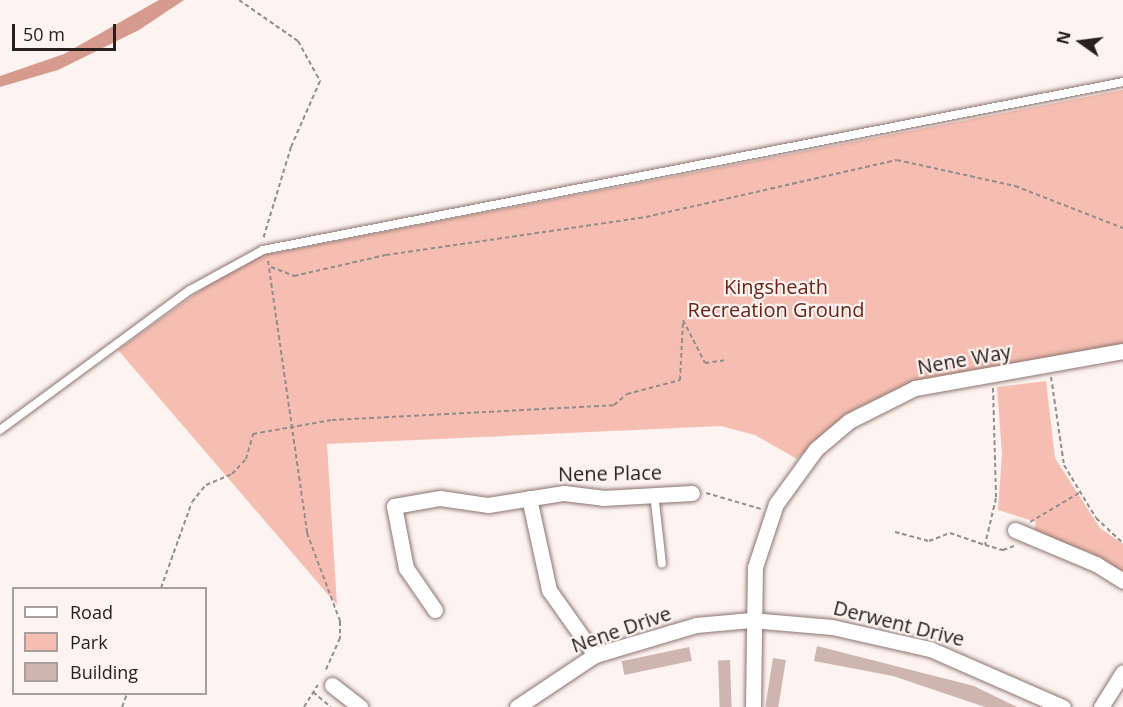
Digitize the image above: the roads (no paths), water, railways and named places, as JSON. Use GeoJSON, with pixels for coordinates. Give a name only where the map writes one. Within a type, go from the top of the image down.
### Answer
{"type":"FeatureCollection","features":[{"type":"Feature","properties":{"kind":"street","name":"Nene Way"},"geometry":{"type":"LineString","coordinates":[[753,707],[751,620],[755,567],[772,513],[803,462],[849,421],[915,388],[1050,366],[1123,351]]}},
{"type":"Feature","properties":{"kind":"street","name":"Nene Place"},"geometry":{"type":"LineString","coordinates":[[435,610],[406,568],[394,506],[440,498],[488,505],[529,498],[654,492],[692,493]]}},
{"type":"Feature","properties":{"kind":"street"},"geometry":{"type":"LineString","coordinates":[[529,498],[549,590],[595,655]]}},
{"type":"Feature","properties":{"kind":"street"},"geometry":{"type":"LineString","coordinates":[[1015,530],[1123,581]]}},
{"type":"Feature","properties":{"kind":"street","name":"Nene Drive"},"geometry":{"type":"LineString","coordinates":[[517,707],[595,655],[696,625],[751,620]]}},
{"type":"Feature","properties":{"kind":"street","name":"Derwent Drive"},"geometry":{"type":"LineString","coordinates":[[751,620],[832,627],[930,649],[982,667],[1063,707]]}},
{"type":"Feature","properties":{"kind":"street"},"geometry":{"type":"LineString","coordinates":[[1101,707],[1123,672]]}},
{"type":"Feature","properties":{"kind":"street"},"geometry":{"type":"LineString","coordinates":[[327,681],[360,707]]}},
{"type":"Feature","properties":{"kind":"lane"},"geometry":{"type":"LineString","coordinates":[[0,430],[190,290],[263,250],[1123,82]]}},
{"type":"Feature","properties":{"kind":"lane"},"geometry":{"type":"LineString","coordinates":[[654,492],[662,564]]}},
{"type":"Feature","properties":{"kind":"park label","name":"Kingsheath Recreation Ground"},"geometry":{"type":"Point","coordinates":[776,298]}}]}
